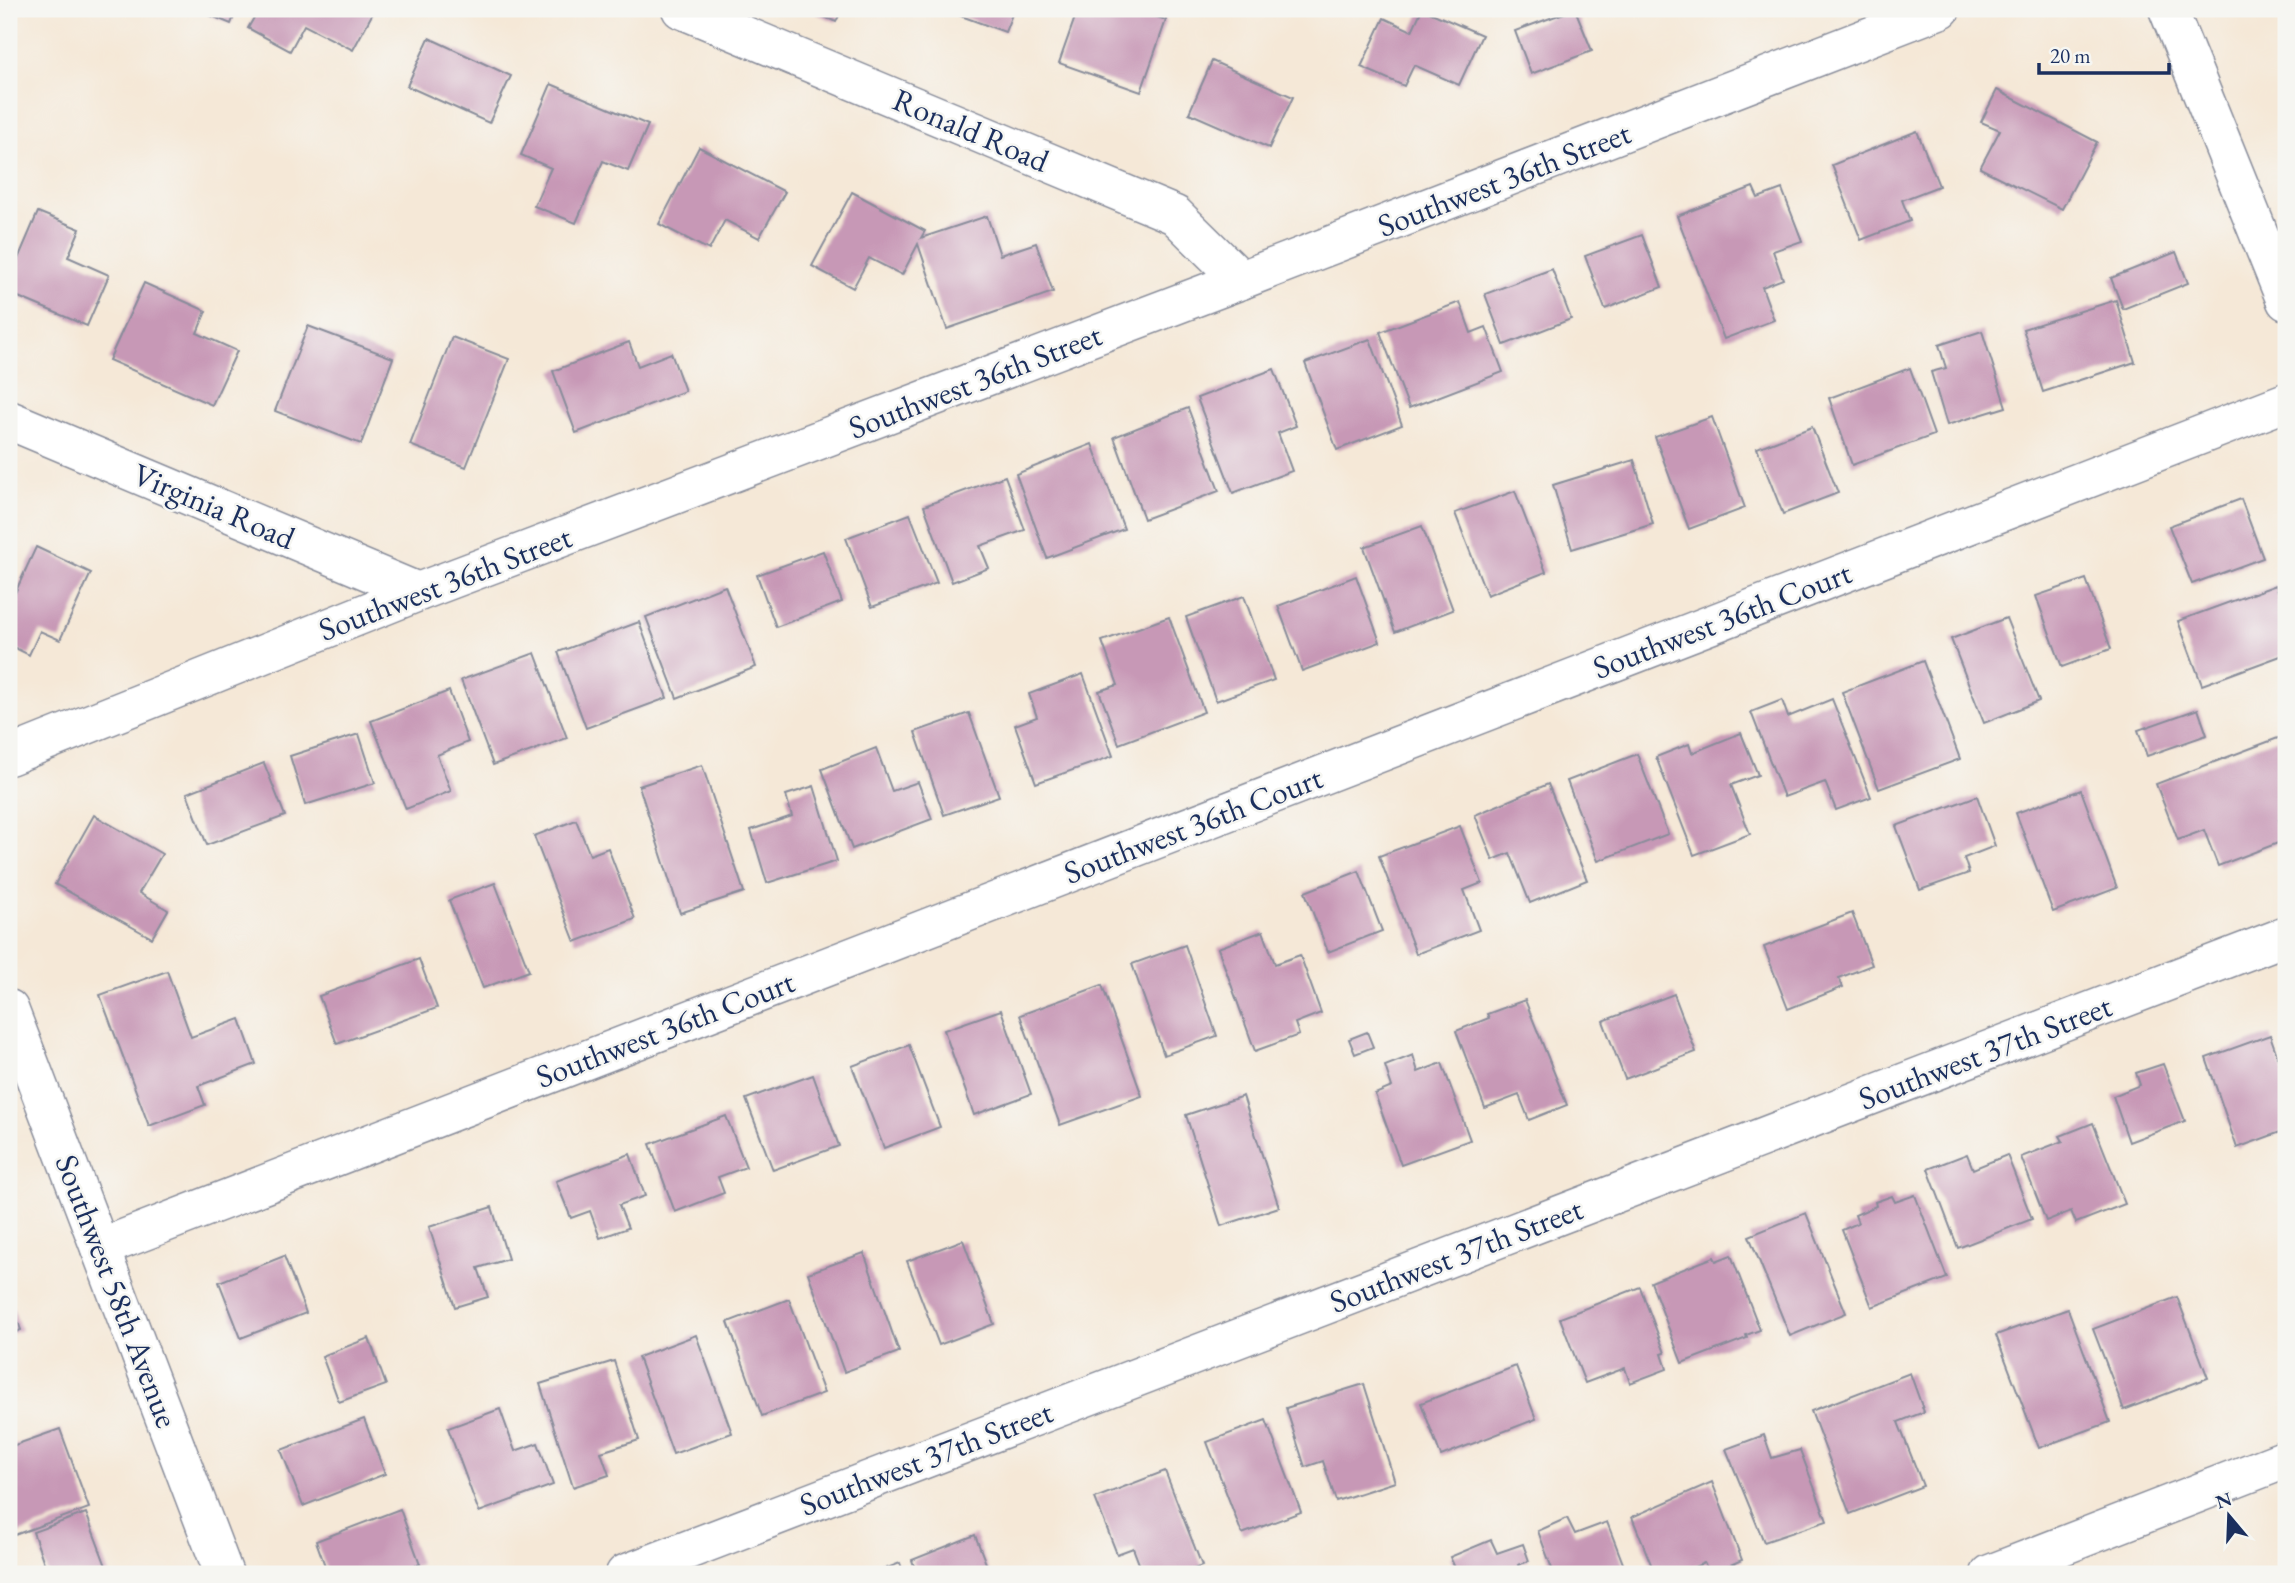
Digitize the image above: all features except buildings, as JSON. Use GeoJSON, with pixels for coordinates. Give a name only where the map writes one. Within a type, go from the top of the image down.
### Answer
{"type":"FeatureCollection","features":[{"type":"Feature","properties":{"kind":"street","name":"Ronald Road"},"geometry":{"type":"LineString","coordinates":[[681,9],[1175,215],[1241,280]]}},
{"type":"Feature","properties":{"kind":"street","name":"Southwest 36th Street"},"geometry":{"type":"LineString","coordinates":[[9,756],[418,592],[1241,280],[1941,9]]}},
{"type":"Feature","properties":{"kind":"street"},"geometry":{"type":"LineString","coordinates":[[2168,9],[2275,239],[2286,301]]}},
{"type":"Feature","properties":{"kind":"street","name":"Southwest 36th Court"},"geometry":{"type":"LineString","coordinates":[[100,1248],[2286,402]]}},
{"type":"Feature","properties":{"kind":"street","name":"Virginia Road"},"geometry":{"type":"LineString","coordinates":[[9,420],[418,592]]}},
{"type":"Feature","properties":{"kind":"street","name":"Southwest 37th Street"},"geometry":{"type":"LineString","coordinates":[[625,1574],[2286,936]]}},
{"type":"Feature","properties":{"kind":"street","name":"Southwest 58th Avenue"},"geometry":{"type":"LineString","coordinates":[[9,1009],[224,1574]]}},
{"type":"Feature","properties":{"kind":"street"},"geometry":{"type":"LineString","coordinates":[[1990,1574],[2286,1460]]}}]}
